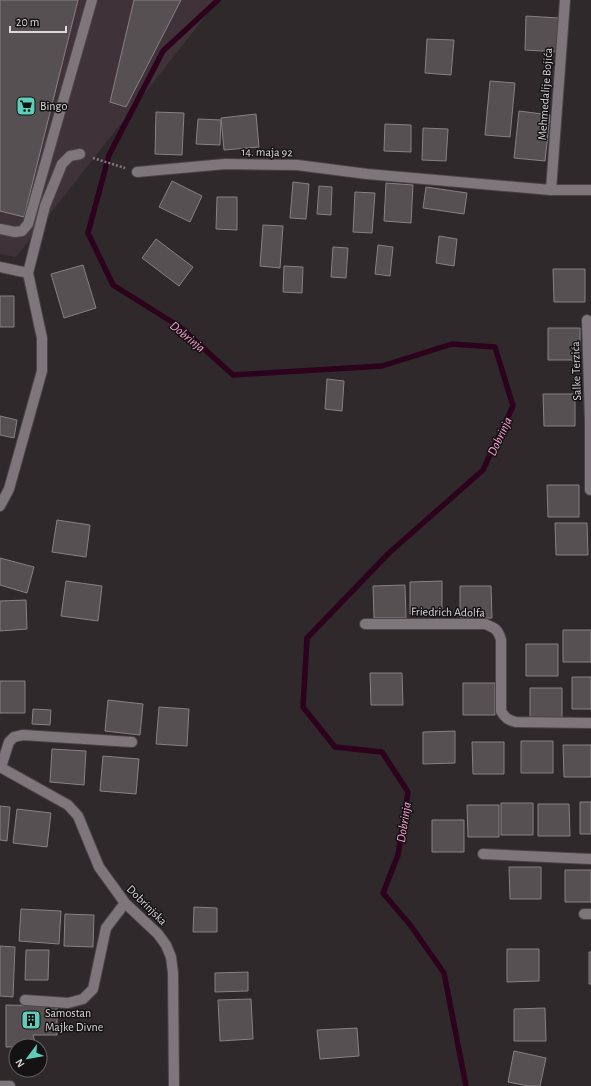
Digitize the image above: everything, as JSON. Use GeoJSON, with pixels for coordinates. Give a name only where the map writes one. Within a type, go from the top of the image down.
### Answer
{"type":"FeatureCollection","features":[{"type":"Feature","properties":{"kind":"street"},"geometry":{"type":"LineString","coordinates":[[0,229],[14,232],[22,231],[28,224],[92,0]]}},
{"type":"Feature","properties":{"kind":"street","name":"Mehmedalije Bojića"},"geometry":{"type":"LineString","coordinates":[[551,190],[565,0]]}},
{"type":"Feature","properties":{"kind":"street"},"geometry":{"type":"LineString","coordinates":[[0,506],[9,489],[42,371],[42,338],[28,273],[45,206],[62,164],[70,156],[80,154]]}},
{"type":"Feature","properties":{"kind":"street","name":"14. maja 92"},"geometry":{"type":"LineString","coordinates":[[136,172],[225,164],[297,165],[367,174],[551,190],[591,190]]}},
{"type":"Feature","properties":{"kind":"street"},"geometry":{"type":"LineString","coordinates":[[0,267],[28,273]]}},
{"type":"Feature","properties":{"kind":"street","name":"Salke Terzića"},"geometry":{"type":"LineString","coordinates":[[587,320],[591,421],[590,490]]}},
{"type":"Feature","properties":{"kind":"street","name":"Friedrich Adolfa"},"geometry":{"type":"LineString","coordinates":[[365,624],[485,624],[499,632],[501,640],[502,711],[505,717],[510,721],[516,722],[591,723]]}},
{"type":"Feature","properties":{"kind":"street","name":"Dobrinjska"},"geometry":{"type":"LineString","coordinates":[[132,742],[23,734],[14,737],[9,742],[1,767],[68,805],[78,816],[99,868],[125,903],[158,934],[166,945],[171,957],[173,973],[174,1086]]}},
{"type":"Feature","properties":{"kind":"street"},"geometry":{"type":"LineString","coordinates":[[483,854],[591,859]]}},
{"type":"Feature","properties":{"kind":"street"},"geometry":{"type":"LineString","coordinates":[[25,1000],[68,1003],[83,999],[93,989],[106,928],[125,903]]}},
{"type":"Feature","properties":{"kind":"street"},"geometry":{"type":"LineString","coordinates":[[0,1086],[10,1086]]}},
{"type":"Feature","properties":{"kind":"path"},"geometry":{"type":"LineString","coordinates":[[80,154],[136,172]]}},
{"type":"Feature","properties":{"kind":"shaded area"},"geometry":{"type":"Polygon","coordinates":[[[0,0],[218,0],[16,257],[0,254],[0,0]]]}},
{"type":"Feature","properties":{"kind":"building","name":"Bingo"},"geometry":{"type":"Polygon","coordinates":[[[0,0],[78,0],[24,217],[0,211],[0,0]]]}},
{"type":"Feature","properties":{"kind":"building"},"geometry":{"type":"Polygon","coordinates":[[[134,0],[181,0],[126,107],[110,102],[134,0]]]}},
{"type":"Feature","properties":{"kind":"building"},"geometry":{"type":"Polygon","coordinates":[[[526,16],[559,18],[558,52],[525,50],[526,16]]]}},
{"type":"Feature","properties":{"kind":"building"},"geometry":{"type":"Polygon","coordinates":[[[427,39],[454,40],[451,75],[425,73],[427,39]]]}},
{"type":"Feature","properties":{"kind":"building"},"geometry":{"type":"Polygon","coordinates":[[[490,81],[515,83],[510,137],[485,135],[490,81]]]}},
{"type":"Feature","properties":{"kind":"building"},"geometry":{"type":"Polygon","coordinates":[[[519,111],[550,115],[545,161],[514,158],[519,111]]]}},
{"type":"Feature","properties":{"kind":"building"},"geometry":{"type":"Polygon","coordinates":[[[156,112],[184,113],[182,155],[155,154],[156,112]]]}},
{"type":"Feature","properties":{"kind":"building"},"geometry":{"type":"Polygon","coordinates":[[[256,114],[259,147],[224,150],[221,118],[256,114]]]}},
{"type":"Feature","properties":{"kind":"building"},"geometry":{"type":"Polygon","coordinates":[[[198,119],[221,120],[220,145],[196,144],[198,119]]]}},
{"type":"Feature","properties":{"kind":"building"},"geometry":{"type":"Polygon","coordinates":[[[385,124],[411,125],[411,152],[384,151],[385,124]]]}},
{"type":"Feature","properties":{"kind":"building"},"geometry":{"type":"Polygon","coordinates":[[[423,128],[448,129],[446,161],[422,160],[423,128]]]}},
{"type":"Feature","properties":{"kind":"building"},"geometry":{"type":"Polygon","coordinates":[[[172,181],[202,196],[190,222],[159,207],[172,181]]]}},
{"type":"Feature","properties":{"kind":"building"},"geometry":{"type":"Polygon","coordinates":[[[293,182],[309,184],[306,219],[290,218],[293,182]]]}},
{"type":"Feature","properties":{"kind":"building"},"geometry":{"type":"Polygon","coordinates":[[[386,183],[413,185],[411,223],[384,221],[386,183]]]}},
{"type":"Feature","properties":{"kind":"building"},"geometry":{"type":"Polygon","coordinates":[[[319,186],[332,187],[331,215],[317,214],[319,186]]]}},
{"type":"Feature","properties":{"kind":"building"},"geometry":{"type":"Polygon","coordinates":[[[426,187],[467,193],[464,214],[423,208],[426,187]]]}},
{"type":"Feature","properties":{"kind":"building"},"geometry":{"type":"Polygon","coordinates":[[[355,192],[375,193],[372,233],[353,232],[355,192]]]}},
{"type":"Feature","properties":{"kind":"building"},"geometry":{"type":"Polygon","coordinates":[[[217,197],[237,197],[237,230],[216,229],[217,197]]]}},
{"type":"Feature","properties":{"kind":"building"},"geometry":{"type":"Polygon","coordinates":[[[263,225],[283,226],[280,268],[260,266],[263,225]]]}},
{"type":"Feature","properties":{"kind":"building"},"geometry":{"type":"Polygon","coordinates":[[[439,236],[457,239],[454,266],[436,263],[439,236]]]}},
{"type":"Feature","properties":{"kind":"building"},"geometry":{"type":"Polygon","coordinates":[[[156,239],[193,267],[179,286],[142,258],[156,239]]]}},
{"type":"Feature","properties":{"kind":"building"},"geometry":{"type":"Polygon","coordinates":[[[378,245],[393,247],[390,276],[375,274],[378,245]]]}},
{"type":"Feature","properties":{"kind":"building"},"geometry":{"type":"Polygon","coordinates":[[[333,247],[348,248],[346,278],[331,277],[333,247]]]}},
{"type":"Feature","properties":{"kind":"building"},"geometry":{"type":"Polygon","coordinates":[[[83,265],[96,308],[64,318],[51,274],[83,265]]]}},
{"type":"Feature","properties":{"kind":"building"},"geometry":{"type":"Polygon","coordinates":[[[284,266],[303,267],[302,293],[283,292],[284,266]]]}},
{"type":"Feature","properties":{"kind":"building"},"geometry":{"type":"Polygon","coordinates":[[[553,269],[585,269],[585,302],[554,302],[553,269]]]}},
{"type":"Feature","properties":{"kind":"building"},"geometry":{"type":"Polygon","coordinates":[[[0,296],[14,296],[14,327],[0,327],[0,296]]]}},
{"type":"Feature","properties":{"kind":"building"},"geometry":{"type":"Polygon","coordinates":[[[548,328],[580,328],[580,360],[548,360],[548,328]]]}},
{"type":"Feature","properties":{"kind":"building"},"geometry":{"type":"Polygon","coordinates":[[[327,379],[344,381],[342,411],[325,409],[327,379]]]}},
{"type":"Feature","properties":{"kind":"building"},"geometry":{"type":"Polygon","coordinates":[[[543,394],[575,394],[575,426],[544,426],[543,394]]]}},
{"type":"Feature","properties":{"kind":"building"},"geometry":{"type":"Polygon","coordinates":[[[0,416],[17,420],[14,438],[0,435],[0,416]]]}},
{"type":"Feature","properties":{"kind":"building"},"geometry":{"type":"Polygon","coordinates":[[[547,485],[579,485],[579,517],[548,517],[547,485]]]}},
{"type":"Feature","properties":{"kind":"building"},"geometry":{"type":"Polygon","coordinates":[[[57,520],[90,525],[86,557],[52,552],[57,520]]]}},
{"type":"Feature","properties":{"kind":"building"},"geometry":{"type":"Polygon","coordinates":[[[555,523],[587,523],[588,555],[556,555],[555,523]]]}},
{"type":"Feature","properties":{"kind":"building"},"geometry":{"type":"Polygon","coordinates":[[[0,558],[34,567],[27,593],[0,585],[0,558]]]}},
{"type":"Feature","properties":{"kind":"building"},"geometry":{"type":"Polygon","coordinates":[[[66,581],[102,586],[98,621],[61,616],[66,581]]]}},
{"type":"Feature","properties":{"kind":"building"},"geometry":{"type":"Polygon","coordinates":[[[442,581],[442,614],[410,614],[410,582],[442,581]]]}},
{"type":"Feature","properties":{"kind":"building"},"geometry":{"type":"Polygon","coordinates":[[[405,585],[406,618],[374,618],[373,586],[405,585]]]}},
{"type":"Feature","properties":{"kind":"building"},"geometry":{"type":"Polygon","coordinates":[[[460,586],[491,586],[492,618],[460,618],[460,586]]]}},
{"type":"Feature","properties":{"kind":"building"},"geometry":{"type":"Polygon","coordinates":[[[26,600],[27,629],[0,631],[0,601],[26,600]]]}},
{"type":"Feature","properties":{"kind":"building"},"geometry":{"type":"Polygon","coordinates":[[[563,630],[591,630],[591,662],[563,662],[563,630]]]}},
{"type":"Feature","properties":{"kind":"building"},"geometry":{"type":"Polygon","coordinates":[[[526,644],[558,644],[558,676],[526,676],[526,644]]]}},
{"type":"Feature","properties":{"kind":"building"},"geometry":{"type":"Polygon","coordinates":[[[370,673],[402,673],[403,705],[371,705],[370,673]]]}},
{"type":"Feature","properties":{"kind":"building"},"geometry":{"type":"Polygon","coordinates":[[[572,677],[591,677],[591,709],[572,709],[572,677]]]}},
{"type":"Feature","properties":{"kind":"building"},"geometry":{"type":"Polygon","coordinates":[[[0,681],[25,681],[25,713],[0,713],[0,681]]]}},
{"type":"Feature","properties":{"kind":"building"},"geometry":{"type":"Polygon","coordinates":[[[463,683],[495,683],[495,715],[463,715],[463,683]]]}},
{"type":"Feature","properties":{"kind":"building"},"geometry":{"type":"Polygon","coordinates":[[[530,688],[562,688],[562,720],[530,720],[530,688]]]}},
{"type":"Feature","properties":{"kind":"building"},"geometry":{"type":"Polygon","coordinates":[[[108,700],[143,704],[140,735],[105,731],[108,700]]]}},
{"type":"Feature","properties":{"kind":"building"},"geometry":{"type":"Polygon","coordinates":[[[159,707],[189,709],[187,746],[156,744],[159,707]]]}},
{"type":"Feature","properties":{"kind":"building"},"geometry":{"type":"Polygon","coordinates":[[[33,709],[51,710],[50,725],[32,724],[33,709]]]}},
{"type":"Feature","properties":{"kind":"building"},"geometry":{"type":"Polygon","coordinates":[[[455,731],[455,763],[423,764],[423,732],[455,731]]]}},
{"type":"Feature","properties":{"kind":"building"},"geometry":{"type":"Polygon","coordinates":[[[521,741],[553,741],[553,773],[521,773],[521,741]]]}},
{"type":"Feature","properties":{"kind":"building"},"geometry":{"type":"Polygon","coordinates":[[[472,742],[504,742],[504,774],[473,774],[472,742]]]}},
{"type":"Feature","properties":{"kind":"building"},"geometry":{"type":"Polygon","coordinates":[[[563,745],[591,745],[591,777],[564,777],[563,745]]]}},
{"type":"Feature","properties":{"kind":"building"},"geometry":{"type":"Polygon","coordinates":[[[52,749],[86,751],[84,785],[50,782],[52,749]]]}},
{"type":"Feature","properties":{"kind":"building"},"geometry":{"type":"Polygon","coordinates":[[[103,756],[139,759],[136,794],[100,791],[103,756]]]}},
{"type":"Feature","properties":{"kind":"building"},"geometry":{"type":"Polygon","coordinates":[[[580,802],[591,802],[591,834],[580,834],[580,802]]]}},
{"type":"Feature","properties":{"kind":"building"},"geometry":{"type":"Polygon","coordinates":[[[501,803],[533,803],[533,835],[501,835],[501,803]]]}},
{"type":"Feature","properties":{"kind":"building"},"geometry":{"type":"Polygon","coordinates":[[[538,804],[569,804],[570,836],[538,836],[538,804]]]}},
{"type":"Feature","properties":{"kind":"building"},"geometry":{"type":"Polygon","coordinates":[[[467,805],[499,805],[499,837],[468,837],[467,805]]]}},
{"type":"Feature","properties":{"kind":"building"},"geometry":{"type":"Polygon","coordinates":[[[0,806],[10,807],[7,841],[0,840],[0,806]]]}},
{"type":"Feature","properties":{"kind":"building"},"geometry":{"type":"Polygon","coordinates":[[[17,809],[51,813],[47,847],[13,843],[17,809]]]}},
{"type":"Feature","properties":{"kind":"building"},"geometry":{"type":"Polygon","coordinates":[[[432,820],[464,820],[464,852],[432,852],[432,820]]]}},
{"type":"Feature","properties":{"kind":"building"},"geometry":{"type":"Polygon","coordinates":[[[509,867],[541,867],[541,899],[510,899],[509,867]]]}},
{"type":"Feature","properties":{"kind":"building"},"geometry":{"type":"Polygon","coordinates":[[[565,870],[591,870],[591,902],[565,902],[565,870]]]}},
{"type":"Feature","properties":{"kind":"building"},"geometry":{"type":"Polygon","coordinates":[[[194,907],[217,908],[217,932],[193,932],[194,907]]]}},
{"type":"Feature","properties":{"kind":"building"},"geometry":{"type":"Polygon","coordinates":[[[21,909],[61,911],[59,944],[19,941],[21,909]]]}},
{"type":"Feature","properties":{"kind":"building"},"geometry":{"type":"Polygon","coordinates":[[[65,914],[94,915],[93,947],[64,946],[65,914]]]}},
{"type":"Feature","properties":{"kind":"building"},"geometry":{"type":"Polygon","coordinates":[[[0,946],[15,947],[13,997],[0,996],[0,946]]]}},
{"type":"Feature","properties":{"kind":"building"},"geometry":{"type":"Polygon","coordinates":[[[507,949],[539,949],[539,981],[507,982],[507,949]]]}},
{"type":"Feature","properties":{"kind":"building"},"geometry":{"type":"Polygon","coordinates":[[[26,950],[49,950],[48,980],[25,980],[26,950]]]}},
{"type":"Feature","properties":{"kind":"building"},"geometry":{"type":"Polygon","coordinates":[[[589,952],[591,952],[591,984],[589,984],[589,952]]]}},
{"type":"Feature","properties":{"kind":"building"},"geometry":{"type":"Polygon","coordinates":[[[248,972],[248,991],[215,992],[215,973],[248,972]]]}},
{"type":"Feature","properties":{"kind":"building"},"geometry":{"type":"Polygon","coordinates":[[[251,999],[253,1039],[220,1041],[218,1000],[251,999]]]}},
{"type":"Feature","properties":{"kind":"building","name":"Samostan Majke Divne"},"geometry":{"type":"Polygon","coordinates":[[[6,1005],[57,1006],[57,1035],[33,1035],[34,1038],[8,1038],[8,1047],[6,1047],[6,1005]]]}},
{"type":"Feature","properties":{"kind":"building"},"geometry":{"type":"Polygon","coordinates":[[[545,1008],[546,1041],[514,1041],[514,1009],[545,1008]]]}},
{"type":"Feature","properties":{"kind":"building"},"geometry":{"type":"Polygon","coordinates":[[[357,1028],[359,1056],[320,1059],[317,1030],[357,1028]]]}},
{"type":"Feature","properties":{"kind":"building"},"geometry":{"type":"Polygon","coordinates":[[[514,1051],[546,1058],[540,1086],[528,1086],[508,1082],[514,1051]]]}},
{"type":"Feature","properties":{"kind":"waterway","name":"Dobrinja"},"geometry":{"type":"LineString","coordinates":[[218,0],[163,51],[109,155],[88,233],[113,285],[180,327],[233,375],[382,366],[452,344],[495,347],[513,406],[483,470],[389,553],[307,638],[303,707],[335,747],[382,752],[408,792],[398,855],[383,893],[411,926],[444,973],[466,1086]]}},
{"type":"Feature","properties":{"kind":"place","name":"Bingo"},"geometry":{"type":"Point","coordinates":[26,106]}},
{"type":"Feature","properties":{"kind":"place","name":"Samostan Majke Divne"},"geometry":{"type":"Point","coordinates":[31,1020]}}]}
